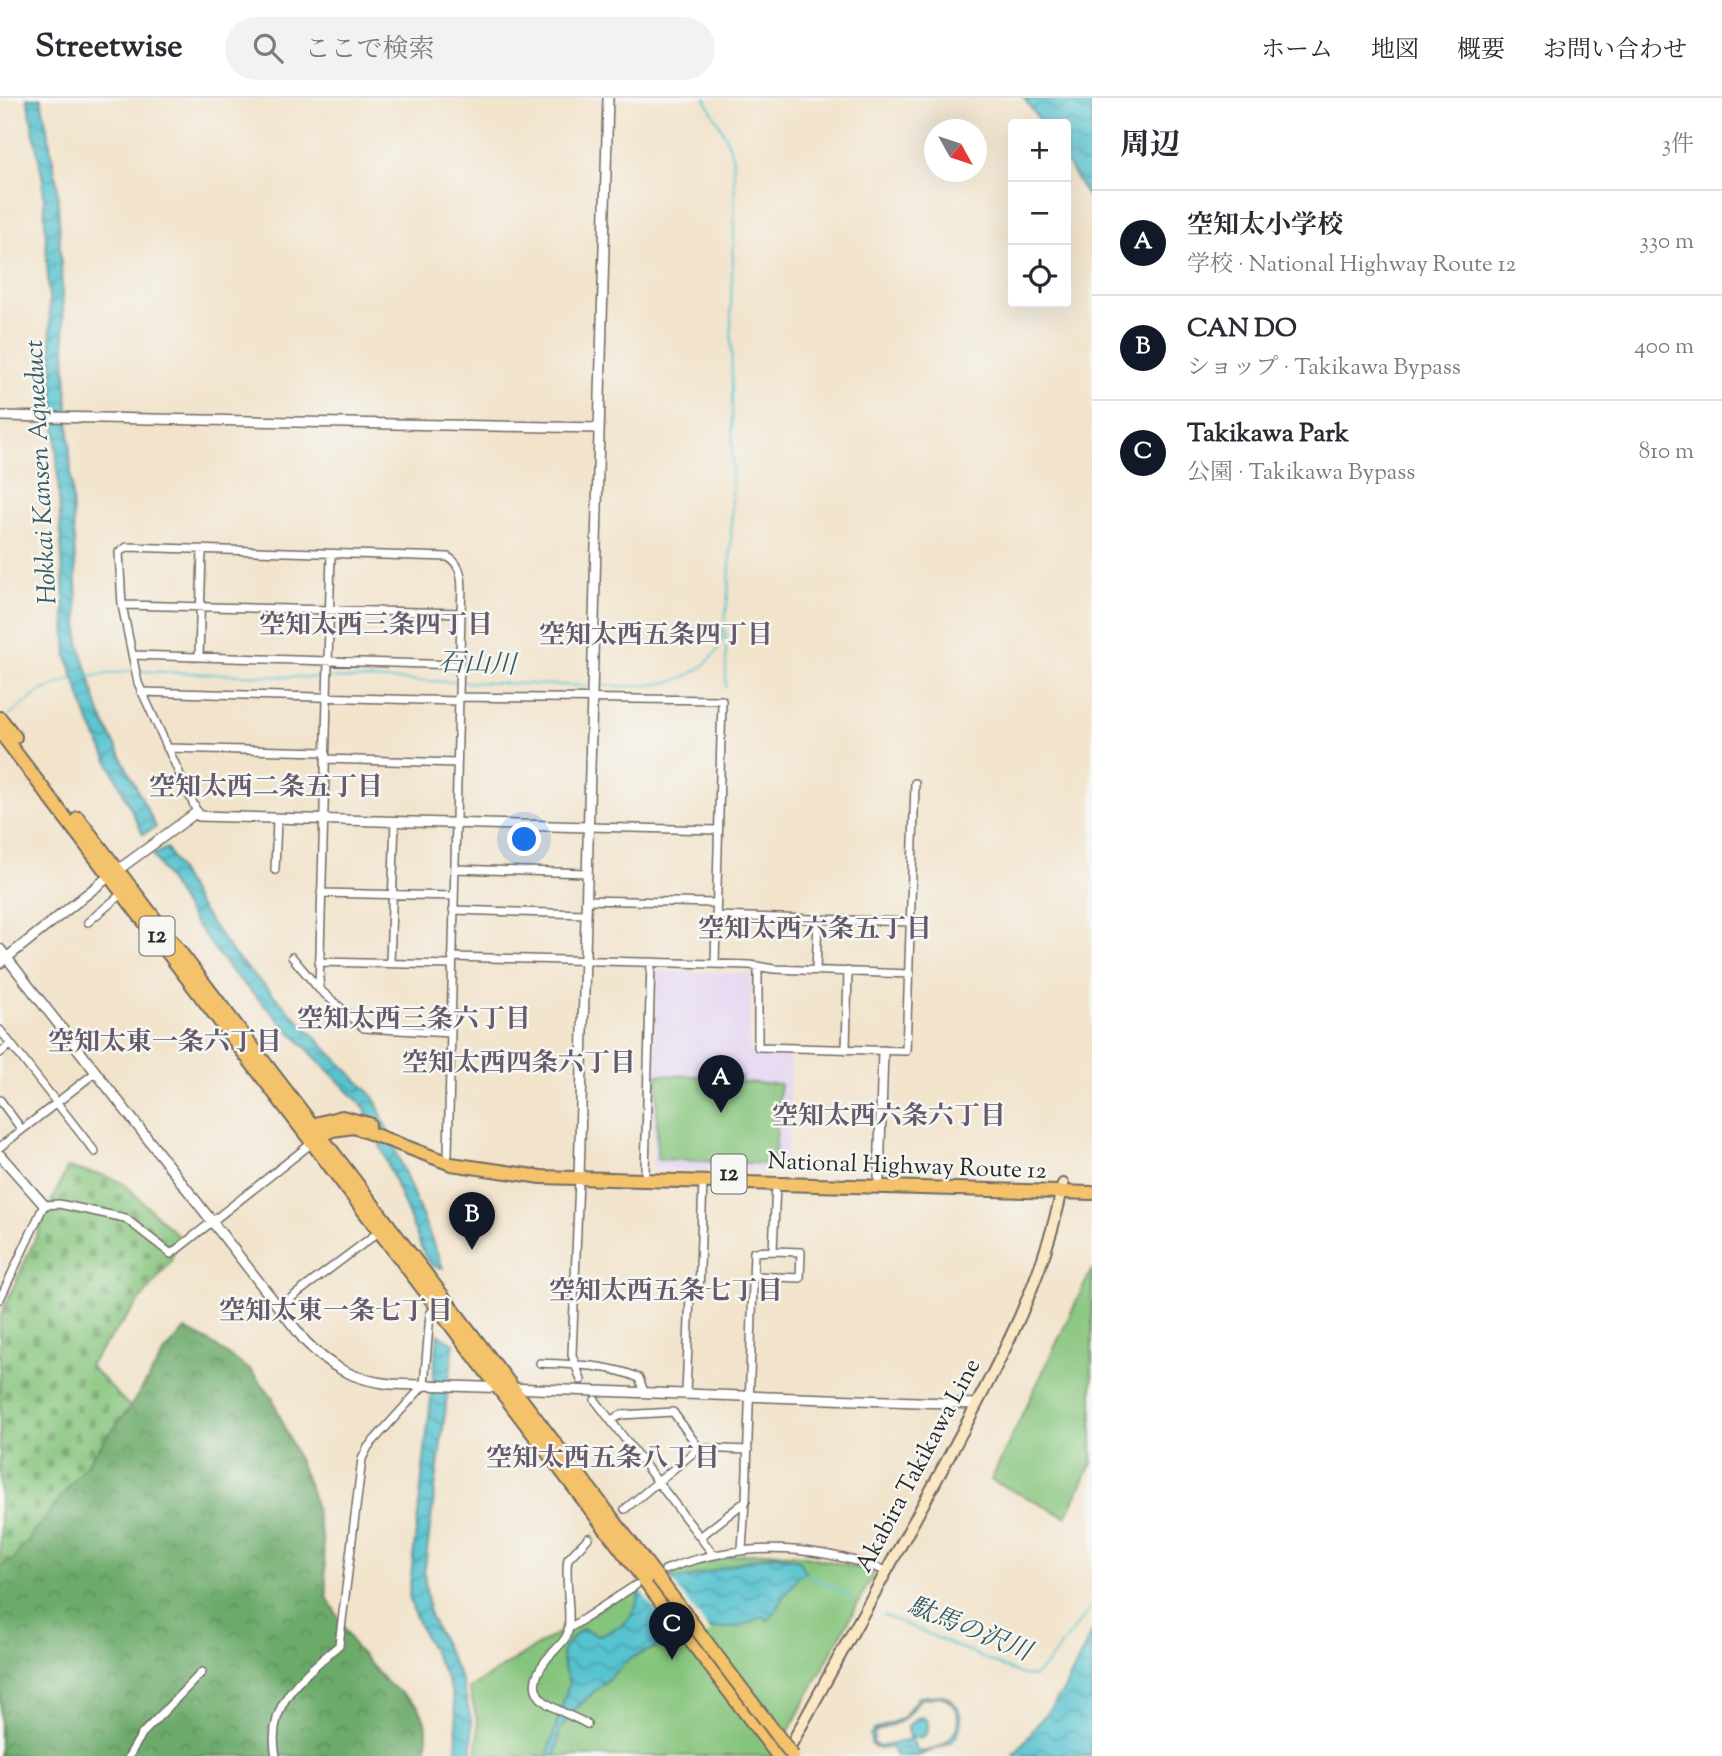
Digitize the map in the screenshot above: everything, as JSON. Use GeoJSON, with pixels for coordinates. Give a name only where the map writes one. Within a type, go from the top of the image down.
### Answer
{"type":"FeatureCollection","features":[{"type":"Feature","properties":{"kind":"highway","name":"12"},"geometry":{"type":"LineString","coordinates":[[0,718],[506,1388],[652,1579],[793,1756]]}},
{"type":"Feature","properties":{"kind":"highway","name":"12"},"geometry":{"type":"LineString","coordinates":[[0,732],[114,872],[124,892],[315,1134]]}},
{"type":"Feature","properties":{"kind":"highway","name":"National Highway Route 12"},"geometry":{"type":"LineString","coordinates":[[315,1134],[342,1117],[451,1164],[480,1170],[776,1184],[1082,1188],[1092,1193]]}},
{"type":"Feature","properties":{"kind":"highway","name":"National Highway Route 12"},"geometry":{"type":"LineString","coordinates":[[401,1143],[507,1167],[579,1175],[645,1172],[1062,1188]]}},
{"type":"Feature","properties":{"kind":"highway","name":"12"},"geometry":{"type":"LineString","coordinates":[[385,1228],[437,1306],[506,1388]]}},
{"type":"Feature","properties":{"kind":"highway","name":"12"},"geometry":{"type":"LineString","coordinates":[[652,1579],[778,1756]]}},
{"type":"Feature","properties":{"kind":"main road","name":"Akabira Takikawa Line"},"geometry":{"type":"LineString","coordinates":[[785,1756],[977,1404],[1040,1268],[1056,1222],[1062,1188]]}},
{"type":"Feature","properties":{"kind":"street"},"geometry":{"type":"LineString","coordinates":[[581,1380],[574,1366],[608,98]]}},
{"type":"Feature","properties":{"kind":"street"},"geometry":{"type":"LineString","coordinates":[[0,416],[598,429]]}},
{"type":"Feature","properties":{"kind":"street"},"geometry":{"type":"LineString","coordinates":[[448,1155],[455,869],[455,822],[458,695],[461,613],[461,568],[448,557],[127,547],[119,552],[122,605],[138,683],[199,816],[455,822],[717,830]]}},
{"type":"Feature","properties":{"kind":"street"},"geometry":{"type":"LineString","coordinates":[[199,657],[202,550]]}},
{"type":"Feature","properties":{"kind":"street"},"geometry":{"type":"LineString","coordinates":[[319,989],[331,554]]}},
{"type":"Feature","properties":{"kind":"street"},"geometry":{"type":"LineString","coordinates":[[122,605],[461,613]]}},
{"type":"Feature","properties":{"kind":"street"},"geometry":{"type":"LineString","coordinates":[[132,655],[459,665]]}},
{"type":"Feature","properties":{"kind":"street"},"geometry":{"type":"LineString","coordinates":[[141,692],[327,696],[591,696],[722,700],[715,963]]}},
{"type":"Feature","properties":{"kind":"street"},"geometry":{"type":"LineString","coordinates":[[167,748],[457,763]]}},
{"type":"Feature","properties":{"kind":"street"},"geometry":{"type":"LineString","coordinates":[[758,967],[758,1047],[906,1051],[915,783]]}},
{"type":"Feature","properties":{"kind":"street"},"geometry":{"type":"LineString","coordinates":[[4,960],[114,872],[197,811]]}},
{"type":"Feature","properties":{"kind":"street"},"geometry":{"type":"LineString","coordinates":[[275,870],[277,819]]}},
{"type":"Feature","properties":{"kind":"street"},"geometry":{"type":"LineString","coordinates":[[390,964],[395,821]]}},
{"type":"Feature","properties":{"kind":"street"},"geometry":{"type":"LineString","coordinates":[[455,869],[587,873]]}},
{"type":"Feature","properties":{"kind":"street"},"geometry":{"type":"LineString","coordinates":[[88,922],[124,892]]}},
{"type":"Feature","properties":{"kind":"street"},"geometry":{"type":"LineString","coordinates":[[321,893],[454,896]]}},
{"type":"Feature","properties":{"kind":"street"},"geometry":{"type":"LineString","coordinates":[[586,900],[715,903]]}},
{"type":"Feature","properties":{"kind":"street"},"geometry":{"type":"LineString","coordinates":[[453,910],[586,914]]}},
{"type":"Feature","properties":{"kind":"street"},"geometry":{"type":"LineString","coordinates":[[716,916],[912,922]]}},
{"type":"Feature","properties":{"kind":"street"},"geometry":{"type":"LineString","coordinates":[[816,971],[818,919]]}},
{"type":"Feature","properties":{"kind":"street"},"geometry":{"type":"LineString","coordinates":[[0,948],[4,960],[96,1072],[279,1307],[321,1358],[340,1371],[370,1382],[977,1404]]}},
{"type":"Feature","properties":{"kind":"street"},"geometry":{"type":"LineString","coordinates":[[292,957],[319,989],[364,1028],[372,1031],[450,1033]]}},
{"type":"Feature","properties":{"kind":"street"},"geometry":{"type":"LineString","coordinates":[[319,962],[390,964],[585,960],[715,963],[816,971],[910,974]]}},
{"type":"Feature","properties":{"kind":"street"},"geometry":{"type":"LineString","coordinates":[[645,1172],[652,962]]}},
{"type":"Feature","properties":{"kind":"street"},"geometry":{"type":"LineString","coordinates":[[846,1050],[848,971]]}},
{"type":"Feature","properties":{"kind":"street"},"geometry":{"type":"LineString","coordinates":[[0,1030],[95,1152]]}},
{"type":"Feature","properties":{"kind":"street"},"geometry":{"type":"LineString","coordinates":[[0,1053],[11,1044]]}},
{"type":"Feature","properties":{"kind":"street"},"geometry":{"type":"LineString","coordinates":[[879,1179],[883,1051]]}},
{"type":"Feature","properties":{"kind":"street"},"geometry":{"type":"LineString","coordinates":[[0,1147],[96,1072]]}},
{"type":"Feature","properties":{"kind":"street"},"geometry":{"type":"LineString","coordinates":[[0,1100],[22,1130]]}},
{"type":"Feature","properties":{"kind":"street"},"geometry":{"type":"LineString","coordinates":[[44,1205],[59,1203],[125,1218],[170,1254],[315,1134]]}},
{"type":"Feature","properties":{"kind":"street"},"geometry":{"type":"LineString","coordinates":[[0,1156],[44,1205]]}},
{"type":"Feature","properties":{"kind":"street"},"geometry":{"type":"LineString","coordinates":[[686,1393],[690,1295],[699,1295],[703,1181]]}},
{"type":"Feature","properties":{"kind":"street"},"geometry":{"type":"LineString","coordinates":[[773,1251],[776,1184]]}},
{"type":"Feature","properties":{"kind":"street"},"geometry":{"type":"LineString","coordinates":[[0,1299],[44,1205]]}},
{"type":"Feature","properties":{"kind":"street"},"geometry":{"type":"LineString","coordinates":[[279,1307],[385,1228]]}},
{"type":"Feature","properties":{"kind":"street"},"geometry":{"type":"LineString","coordinates":[[742,1550],[754,1252],[801,1252],[800,1278],[754,1276]]}},
{"type":"Feature","properties":{"kind":"street"},"geometry":{"type":"LineString","coordinates":[[276,1756],[273,1743],[276,1725],[290,1691],[309,1668],[339,1645],[362,1459],[368,1447],[428,1385],[430,1314],[437,1306]]}},
{"type":"Feature","properties":{"kind":"street"},"geometry":{"type":"LineString","coordinates":[[540,1363],[606,1367],[639,1377],[644,1392]]}},
{"type":"Feature","properties":{"kind":"street"},"geometry":{"type":"LineString","coordinates":[[595,1400],[713,1555]]}},
{"type":"Feature","properties":{"kind":"street"},"geometry":{"type":"LineString","coordinates":[[611,1420],[621,1415],[673,1412],[699,1448]]}},
{"type":"Feature","properties":{"kind":"street"},"geometry":{"type":"LineString","coordinates":[[625,1508],[699,1448],[748,1450]]}},
{"type":"Feature","properties":{"kind":"street"},"geometry":{"type":"LineString","coordinates":[[700,1537],[746,1501]]}},
{"type":"Feature","properties":{"kind":"street"},"geometry":{"type":"LineString","coordinates":[[587,1724],[542,1702],[534,1692],[534,1682],[540,1667],[564,1638],[568,1629],[568,1559],[588,1538]]}},
{"type":"Feature","properties":{"kind":"street"},"geometry":{"type":"LineString","coordinates":[[568,1629],[652,1579],[713,1555],[742,1550],[813,1551],[886,1571]]}},
{"type":"Feature","properties":{"kind":"street"},"geometry":{"type":"LineString","coordinates":[[129,1756],[142,1734],[202,1672]]}},
{"type":"Feature","properties":{"kind":"shaded area"},"geometry":{"type":"Polygon","coordinates":[[[657,971],[752,974],[749,1054],[791,1057],[786,1172],[652,1169],[657,971]]]}},
{"type":"Feature","properties":{"kind":"green space"},"geometry":{"type":"Polygon","coordinates":[[[657,1075],[741,1077],[741,1082],[780,1084],[775,1155],[768,1164],[657,1159],[657,1075]]]}},
{"type":"Feature","properties":{"kind":"green space"},"geometry":{"type":"Polygon","coordinates":[[[67,1168],[102,1175],[123,1183],[178,1236],[171,1261],[89,1365],[130,1407],[12,1561],[0,1567],[0,1317],[67,1168]]]}},
{"type":"Feature","properties":{"kind":"green space"},"geometry":{"type":"Polygon","coordinates":[[[1092,1269],[1092,1463],[1066,1517],[991,1480],[1092,1269]]]}},
{"type":"Feature","properties":{"kind":"green space"},"geometry":{"type":"Polygon","coordinates":[[[185,1329],[210,1342],[251,1371],[272,1397],[312,1493],[323,1543],[327,1597],[355,1647],[385,1681],[419,1707],[427,1727],[427,1756],[0,1756],[0,1567],[12,1560],[130,1407],[165,1352],[185,1329]]]}},
{"type":"Feature","properties":{"kind":"green space"},"geometry":{"type":"Polygon","coordinates":[[[767,1552],[802,1555],[875,1572],[775,1756],[477,1756],[478,1724],[469,1688],[591,1613],[657,1579],[719,1558],[767,1552]]]}},
{"type":"Feature","properties":{"kind":"water"},"geometry":{"type":"Polygon","coordinates":[[[27,98],[41,98],[57,182],[79,643],[100,714],[156,827],[143,834],[87,717],[67,656],[43,180],[27,98]]]}},
{"type":"Feature","properties":{"kind":"water"},"geometry":{"type":"Polygon","coordinates":[[[1024,98],[1092,98],[1092,204],[1071,170],[1071,119],[1039,119],[1024,98]]]}},
{"type":"Feature","properties":{"kind":"water"},"geometry":{"type":"Polygon","coordinates":[[[167,848],[196,902],[235,956],[374,1097],[443,1268],[432,1266],[425,1256],[365,1108],[230,970],[192,919],[153,855],[167,848]]]}},
{"type":"Feature","properties":{"kind":"water"},"geometry":{"type":"Polygon","coordinates":[[[438,1334],[454,1343],[424,1574],[430,1616],[461,1679],[472,1725],[472,1756],[457,1756],[456,1717],[451,1689],[421,1628],[409,1595],[438,1334]]]}},
{"type":"Feature","properties":{"kind":"water"},"geometry":{"type":"Polygon","coordinates":[[[776,1555],[799,1560],[806,1572],[798,1576],[771,1618],[768,1620],[763,1616],[740,1627],[710,1629],[673,1640],[631,1658],[571,1713],[560,1730],[555,1756],[547,1756],[569,1683],[562,1653],[582,1629],[598,1635],[620,1626],[634,1612],[639,1596],[636,1593],[669,1576],[675,1580],[688,1578],[750,1559],[776,1555]]]}},
{"type":"Feature","properties":{"kind":"water"},"geometry":{"type":"Polygon","coordinates":[[[1092,1632],[1092,1756],[1013,1756],[1064,1690],[1092,1632]]]}},
{"type":"Feature","properties":{"kind":"water"},"geometry":{"type":"Polygon","coordinates":[[[943,1695],[955,1704],[961,1722],[952,1742],[918,1756],[896,1756],[891,1747],[880,1749],[872,1745],[870,1736],[874,1730],[903,1718],[918,1697],[943,1695]],[[941,1696],[920,1699],[903,1720],[875,1732],[873,1743],[879,1747],[909,1740],[908,1726],[917,1718],[923,1717],[928,1722],[928,1732],[920,1739],[911,1737],[917,1751],[929,1751],[939,1747],[955,1732],[958,1722],[952,1704],[941,1696]]]}},
{"type":"Feature","properties":{"kind":"pier"},"geometry":{"type":"Polygon","coordinates":[[[667,1574],[711,1633],[680,1642],[638,1588],[667,1574]]]}},
{"type":"Feature","properties":{"kind":"waterway","name":"石山川"},"geometry":{"type":"LineString","coordinates":[[595,686],[661,684],[691,674],[716,652],[723,631],[731,544],[734,179],[732,153],[705,98]]}},
{"type":"Feature","properties":{"kind":"waterway"},"geometry":{"type":"LineString","coordinates":[[726,632],[726,687]]}},
{"type":"Feature","properties":{"kind":"waterway","name":"石山川"},"geometry":{"type":"LineString","coordinates":[[85,677],[131,671]]}},
{"type":"Feature","properties":{"kind":"waterway","name":"石山川"},"geometry":{"type":"LineString","coordinates":[[140,671],[323,678]]}},
{"type":"Feature","properties":{"kind":"waterway","name":"石山川"},"geometry":{"type":"LineString","coordinates":[[329,678],[456,682]]}},
{"type":"Feature","properties":{"kind":"waterway","name":"石山川"},"geometry":{"type":"LineString","coordinates":[[10,715],[41,691],[72,679]]}},
{"type":"Feature","properties":{"kind":"waterway","name":"石山川"},"geometry":{"type":"LineString","coordinates":[[462,682],[589,686]]}},
{"type":"Feature","properties":{"kind":"waterway","name":"駄馬の沢川"},"geometry":{"type":"LineString","coordinates":[[804,1573],[852,1597]]}},
{"type":"Feature","properties":{"kind":"waterway","name":"駄馬の沢川"},"geometry":{"type":"LineString","coordinates":[[884,1615],[1020,1674],[1033,1677],[1048,1663],[1092,1606]]}},
{"type":"Feature","properties":{"kind":"tunnel"},"geometry":{"type":"LineString","coordinates":[[588,1538],[625,1509]]}},
{"type":"Feature","properties":{"kind":"place","name":"空知太小学校"},"geometry":{"type":"Point","coordinates":[721,1113]}},
{"type":"Feature","properties":{"kind":"place","name":"CAN DO"},"geometry":{"type":"Point","coordinates":[472,1250]}},
{"type":"Feature","properties":{"kind":"place","name":"Takikawa Park"},"geometry":{"type":"Point","coordinates":[672,1660]}},
{"type":"Feature","properties":{"kind":"district","name":"空知太西三条四丁目"},"geometry":{"type":"Point","coordinates":[376,626]}},
{"type":"Feature","properties":{"kind":"district","name":"空知太西五条四丁目"},"geometry":{"type":"Point","coordinates":[656,636]}},
{"type":"Feature","properties":{"kind":"district","name":"空知太西二条五丁目"},"geometry":{"type":"Point","coordinates":[266,788]}},
{"type":"Feature","properties":{"kind":"district","name":"空知太西六条五丁目"},"geometry":{"type":"Point","coordinates":[815,930]}},
{"type":"Feature","properties":{"kind":"district","name":"空知太西三条六丁目"},"geometry":{"type":"Point","coordinates":[414,1020]}},
{"type":"Feature","properties":{"kind":"district","name":"空知太東一条六丁目"},"geometry":{"type":"Point","coordinates":[165,1043]}},
{"type":"Feature","properties":{"kind":"district","name":"空知太西四条六丁目"},"geometry":{"type":"Point","coordinates":[519,1064]}},
{"type":"Feature","properties":{"kind":"district","name":"空知太西六条六丁目"},"geometry":{"type":"Point","coordinates":[889,1117]}},
{"type":"Feature","properties":{"kind":"district","name":"空知太西五条七丁目"},"geometry":{"type":"Point","coordinates":[666,1292]}},
{"type":"Feature","properties":{"kind":"district","name":"空知太東一条七丁目"},"geometry":{"type":"Point","coordinates":[336,1312]}},
{"type":"Feature","properties":{"kind":"district","name":"空知太西五条八丁目"},"geometry":{"type":"Point","coordinates":[603,1459]}},
{"type":"Feature","properties":{"kind":"water label","name":"Hokkai Kansen Aqueduct"},"geometry":{"type":"Point","coordinates":[42,472]}}]}
